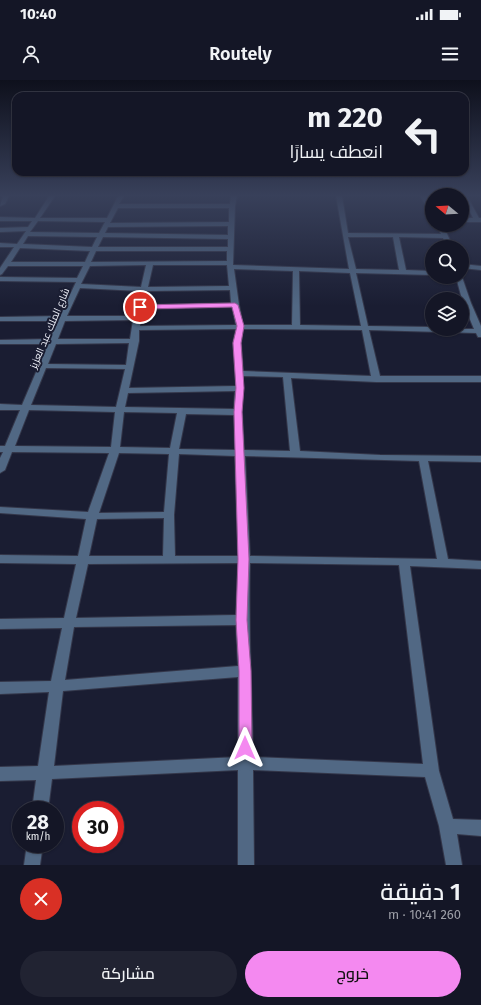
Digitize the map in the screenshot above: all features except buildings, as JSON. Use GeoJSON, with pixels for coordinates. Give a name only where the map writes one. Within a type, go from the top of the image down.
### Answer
{"type":"FeatureCollection","features":[{"type":"Feature","properties":{"kind":"street"},"geometry":{"type":"LineString","coordinates":[[2,269],[27,233]]}},
{"type":"Feature","properties":{"kind":"street"},"geometry":{"type":"LineString","coordinates":[[52,233],[100,236],[231,237]]}},
{"type":"Feature","properties":{"kind":"street","name":"شارع الملك عبد العزيز"},"geometry":{"type":"LineString","coordinates":[[0,470],[4,449],[26,407],[62,319],[80,283],[102,233]]}},
{"type":"Feature","properties":{"kind":"street"},"geometry":{"type":"LineString","coordinates":[[231,233],[230,265],[235,305],[240,326],[237,343],[240,388],[238,412],[239,453],[244,559],[242,620],[245,671],[246,865]]}},
{"type":"Feature","properties":{"kind":"street"},"geometry":{"type":"LineString","coordinates":[[444,233],[447,240]]}},
{"type":"Feature","properties":{"kind":"street"},"geometry":{"type":"LineString","coordinates":[[376,379],[345,235],[446,236]]}},
{"type":"Feature","properties":{"kind":"street"},"geometry":{"type":"LineString","coordinates":[[396,236],[403,272]]}},
{"type":"Feature","properties":{"kind":"street"},"geometry":{"type":"LineString","coordinates":[[0,246],[19,245],[94,250],[231,250]]}},
{"type":"Feature","properties":{"kind":"street"},"geometry":{"type":"LineString","coordinates":[[2,269],[88,264],[150,263],[425,273]]}},
{"type":"Feature","properties":{"kind":"street"},"geometry":{"type":"LineString","coordinates":[[41,801],[57,686],[69,623],[92,516],[115,450],[120,410],[135,341],[137,318],[150,263]]}},
{"type":"Feature","properties":{"kind":"street"},"geometry":{"type":"LineString","coordinates":[[469,267],[481,268]]}},
{"type":"Feature","properties":{"kind":"street"},"geometry":{"type":"LineString","coordinates":[[296,269],[296,328]]}},
{"type":"Feature","properties":{"kind":"street"},"geometry":{"type":"LineString","coordinates":[[0,279],[80,283],[145,289],[233,288]]}},
{"type":"Feature","properties":{"kind":"street"},"geometry":{"type":"LineString","coordinates":[[136,328],[240,326],[296,328],[365,327],[480,333],[467,303],[461,284]]}},
{"type":"Feature","properties":{"kind":"street"},"geometry":{"type":"LineString","coordinates":[[140,307],[235,305]]}},
{"type":"Feature","properties":{"kind":"street"},"geometry":{"type":"LineString","coordinates":[[0,319],[137,318]]}},
{"type":"Feature","properties":{"kind":"street"},"geometry":{"type":"LineString","coordinates":[[0,342],[54,340],[135,341]]}},
{"type":"Feature","properties":{"kind":"street"},"geometry":{"type":"LineString","coordinates":[[44,366],[130,367]]}},
{"type":"Feature","properties":{"kind":"street"},"geometry":{"type":"LineString","coordinates":[[239,374],[376,379],[481,379]]}},
{"type":"Feature","properties":{"kind":"street"},"geometry":{"type":"LineString","coordinates":[[287,376],[295,454]]}},
{"type":"Feature","properties":{"kind":"street"},"geometry":{"type":"LineString","coordinates":[[124,391],[240,388]]}},
{"type":"Feature","properties":{"kind":"street"},"geometry":{"type":"LineString","coordinates":[[0,406],[238,412]]}},
{"type":"Feature","properties":{"kind":"street"},"geometry":{"type":"LineString","coordinates":[[169,558],[174,452],[182,411]]}},
{"type":"Feature","properties":{"kind":"street"},"geometry":{"type":"LineString","coordinates":[[4,449],[115,450],[295,454],[422,459],[481,459]]}},
{"type":"Feature","properties":{"kind":"street"},"geometry":{"type":"LineString","coordinates":[[422,459],[442,562]]}},
{"type":"Feature","properties":{"kind":"street"},"geometry":{"type":"LineString","coordinates":[[0,510],[92,516],[170,514]]}},
{"type":"Feature","properties":{"kind":"street"},"geometry":{"type":"LineString","coordinates":[[0,559],[83,561],[169,558],[404,561],[481,565]]}},
{"type":"Feature","properties":{"kind":"street"},"geometry":{"type":"LineString","coordinates":[[404,561],[431,771],[447,826],[454,865]]}},
{"type":"Feature","properties":{"kind":"street"},"geometry":{"type":"LineString","coordinates":[[0,624],[242,620]]}},
{"type":"Feature","properties":{"kind":"street"},"geometry":{"type":"LineString","coordinates":[[0,688],[57,686],[245,671]]}},
{"type":"Feature","properties":{"kind":"street"},"geometry":{"type":"LineString","coordinates":[[0,774],[245,763],[431,771]]}},
{"type":"Feature","properties":{"kind":"street"},"geometry":{"type":"LineString","coordinates":[[447,826],[481,828]]}},
{"type":"Feature","properties":{"kind":"street"},"geometry":{"type":"LineString","coordinates":[[32,865],[34,853]]}},
{"type":"Feature","properties":{"kind":"route"},"geometry":{"type":"LineString","coordinates":[[140,307],[235,305],[238,316],[240,326],[237,343],[240,388],[238,412],[239,453],[244,559],[242,620],[245,671],[245,748]]}}]}
